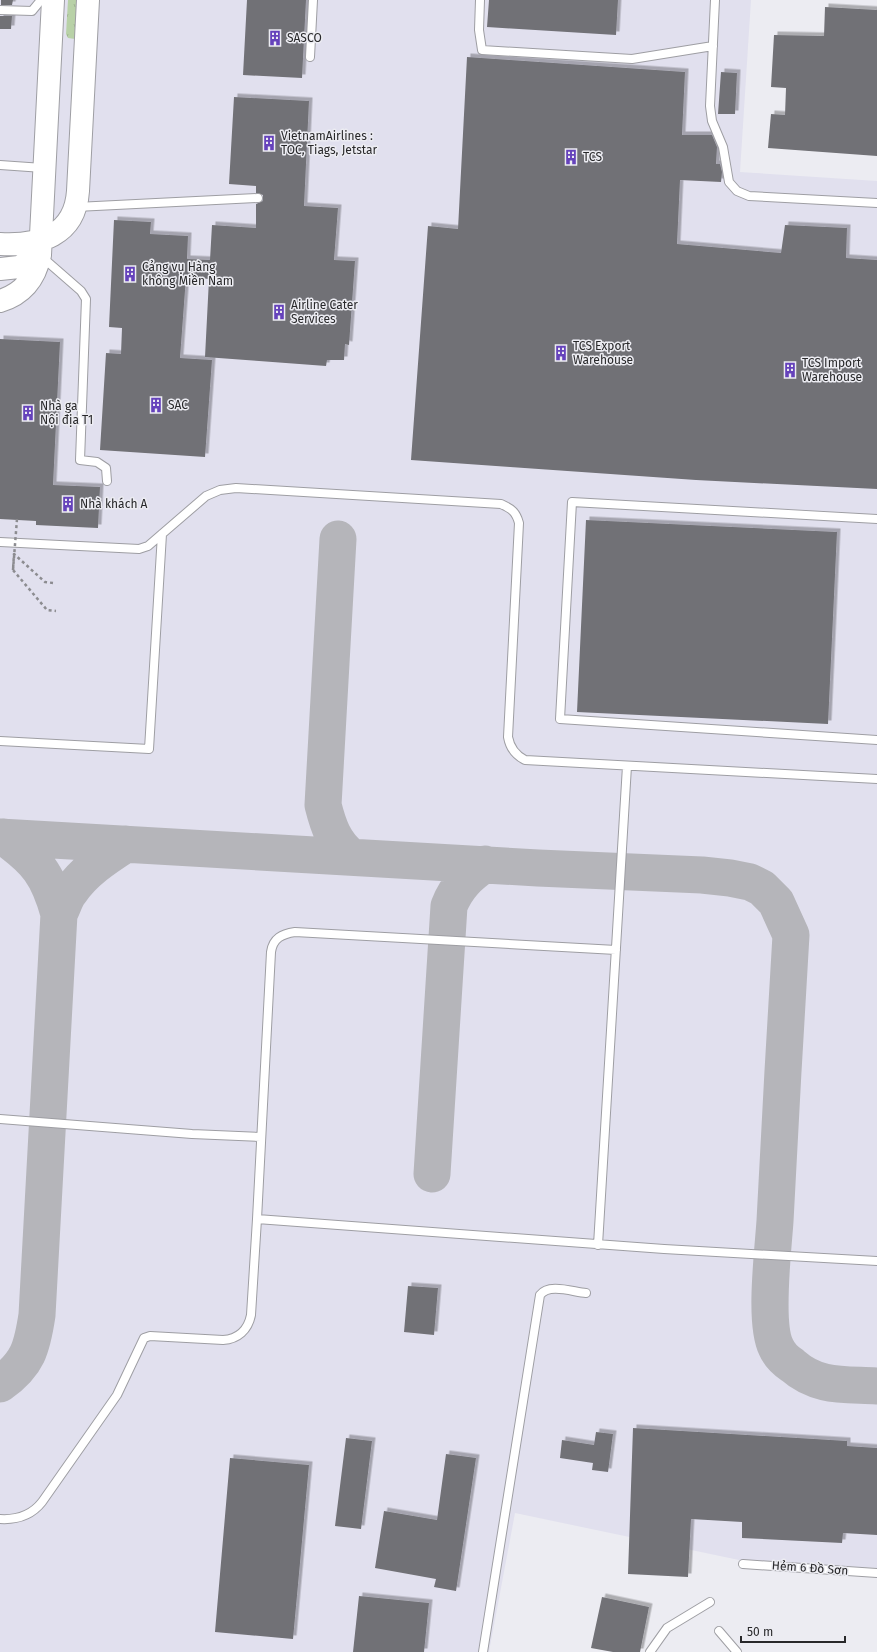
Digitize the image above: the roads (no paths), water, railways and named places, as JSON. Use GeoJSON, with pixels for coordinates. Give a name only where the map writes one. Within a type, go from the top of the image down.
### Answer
{"type":"FeatureCollection","features":[{"type":"Feature","properties":{"kind":"street"},"geometry":{"type":"LineString","coordinates":[[0,269],[19,267],[61,230],[70,220],[75,207],[77,198],[88,0]]}},
{"type":"Feature","properties":{"kind":"street"},"geometry":{"type":"LineString","coordinates":[[0,301],[8,299],[21,290],[33,277],[40,248],[45,168],[42,1]]}},
{"type":"Feature","properties":{"kind":"street"},"geometry":{"type":"LineString","coordinates":[[0,244],[23,244],[40,248]]}},
{"type":"Feature","properties":{"kind":"lane"},"geometry":{"type":"LineString","coordinates":[[310,58],[313,0]]}},
{"type":"Feature","properties":{"kind":"lane"},"geometry":{"type":"LineString","coordinates":[[480,0],[479,30],[482,50],[632,58],[713,46]]}},
{"type":"Feature","properties":{"kind":"lane"},"geometry":{"type":"LineString","coordinates":[[715,0],[710,106],[712,121],[723,147],[729,182],[738,191],[749,196],[877,203]]}},
{"type":"Feature","properties":{"kind":"lane"},"geometry":{"type":"LineString","coordinates":[[0,10],[32,11],[42,1]]}},
{"type":"Feature","properties":{"kind":"lane"},"geometry":{"type":"LineString","coordinates":[[0,165],[45,168]]}},
{"type":"Feature","properties":{"kind":"lane"},"geometry":{"type":"LineString","coordinates":[[75,207],[258,198]]}},
{"type":"Feature","properties":{"kind":"lane"},"geometry":{"type":"LineString","coordinates":[[40,248],[81,291],[86,299],[80,460],[101,464],[106,468],[107,481]]}},
{"type":"Feature","properties":{"kind":"lane"},"geometry":{"type":"LineString","coordinates":[[0,542],[139,549],[148,546],[206,496],[220,490],[236,488],[494,502],[508,507],[517,515],[520,532],[508,737],[511,748],[519,757],[525,760],[877,779]]}},
{"type":"Feature","properties":{"kind":"lane"},"geometry":{"type":"LineString","coordinates":[[877,519],[572,502],[560,719],[877,740]]}},
{"type":"Feature","properties":{"kind":"lane"},"geometry":{"type":"LineString","coordinates":[[0,741],[149,749],[162,534]]}},
{"type":"Feature","properties":{"kind":"lane"},"geometry":{"type":"LineString","coordinates":[[598,1245],[627,766]]}},
{"type":"Feature","properties":{"kind":"lane"},"geometry":{"type":"LineString","coordinates":[[0,1519],[21,1517],[39,1506],[116,1395],[144,1338],[150,1336],[223,1340],[235,1338],[244,1331],[250,1322],[271,952],[274,942],[281,935],[294,932],[616,950]]}},
{"type":"Feature","properties":{"kind":"lane"},"geometry":{"type":"LineString","coordinates":[[0,1119],[192,1134],[261,1137]]}},
{"type":"Feature","properties":{"kind":"lane"},"geometry":{"type":"LineString","coordinates":[[257,1219],[598,1245],[877,1261]]}},
{"type":"Feature","properties":{"kind":"lane"},"geometry":{"type":"LineString","coordinates":[[483,1652],[538,1300],[542,1291],[547,1289],[586,1293]]}},
{"type":"Feature","properties":{"kind":"lane","name":"Hẻm 6 Đồ Sơn"},"geometry":{"type":"LineString","coordinates":[[743,1564],[877,1572]]}},
{"type":"Feature","properties":{"kind":"lane"},"geometry":{"type":"LineString","coordinates":[[650,1652],[667,1628],[710,1602]]}},
{"type":"Feature","properties":{"kind":"lane"},"geometry":{"type":"LineString","coordinates":[[720,1631],[737,1652]]}},
{"type":"Feature","properties":{"kind":"place","name":"SASCO"},"geometry":{"type":"Point","coordinates":[275,38]}},
{"type":"Feature","properties":{"kind":"place","name":"VietnamAirlines : TOC, Tiags, Jetstar"},"geometry":{"type":"Point","coordinates":[269,143]}},
{"type":"Feature","properties":{"kind":"place","name":"TCS"},"geometry":{"type":"Point","coordinates":[571,157]}},
{"type":"Feature","properties":{"kind":"place","name":"Cảng vụ Hàng không Miền Nam"},"geometry":{"type":"Point","coordinates":[130,274]}},
{"type":"Feature","properties":{"kind":"place","name":"Airline Cater Services"},"geometry":{"type":"Point","coordinates":[279,312]}},
{"type":"Feature","properties":{"kind":"place","name":"TCS Export Warehouse"},"geometry":{"type":"Point","coordinates":[561,353]}},
{"type":"Feature","properties":{"kind":"place","name":"TCS Import Warehouse"},"geometry":{"type":"Point","coordinates":[790,370]}},
{"type":"Feature","properties":{"kind":"place","name":"SAC"},"geometry":{"type":"Point","coordinates":[156,405]}},
{"type":"Feature","properties":{"kind":"place","name":"Nhà ga Nội địa T1"},"geometry":{"type":"Point","coordinates":[28,413]}},
{"type":"Feature","properties":{"kind":"place","name":"Nhà khách A"},"geometry":{"type":"Point","coordinates":[68,504]}}]}
